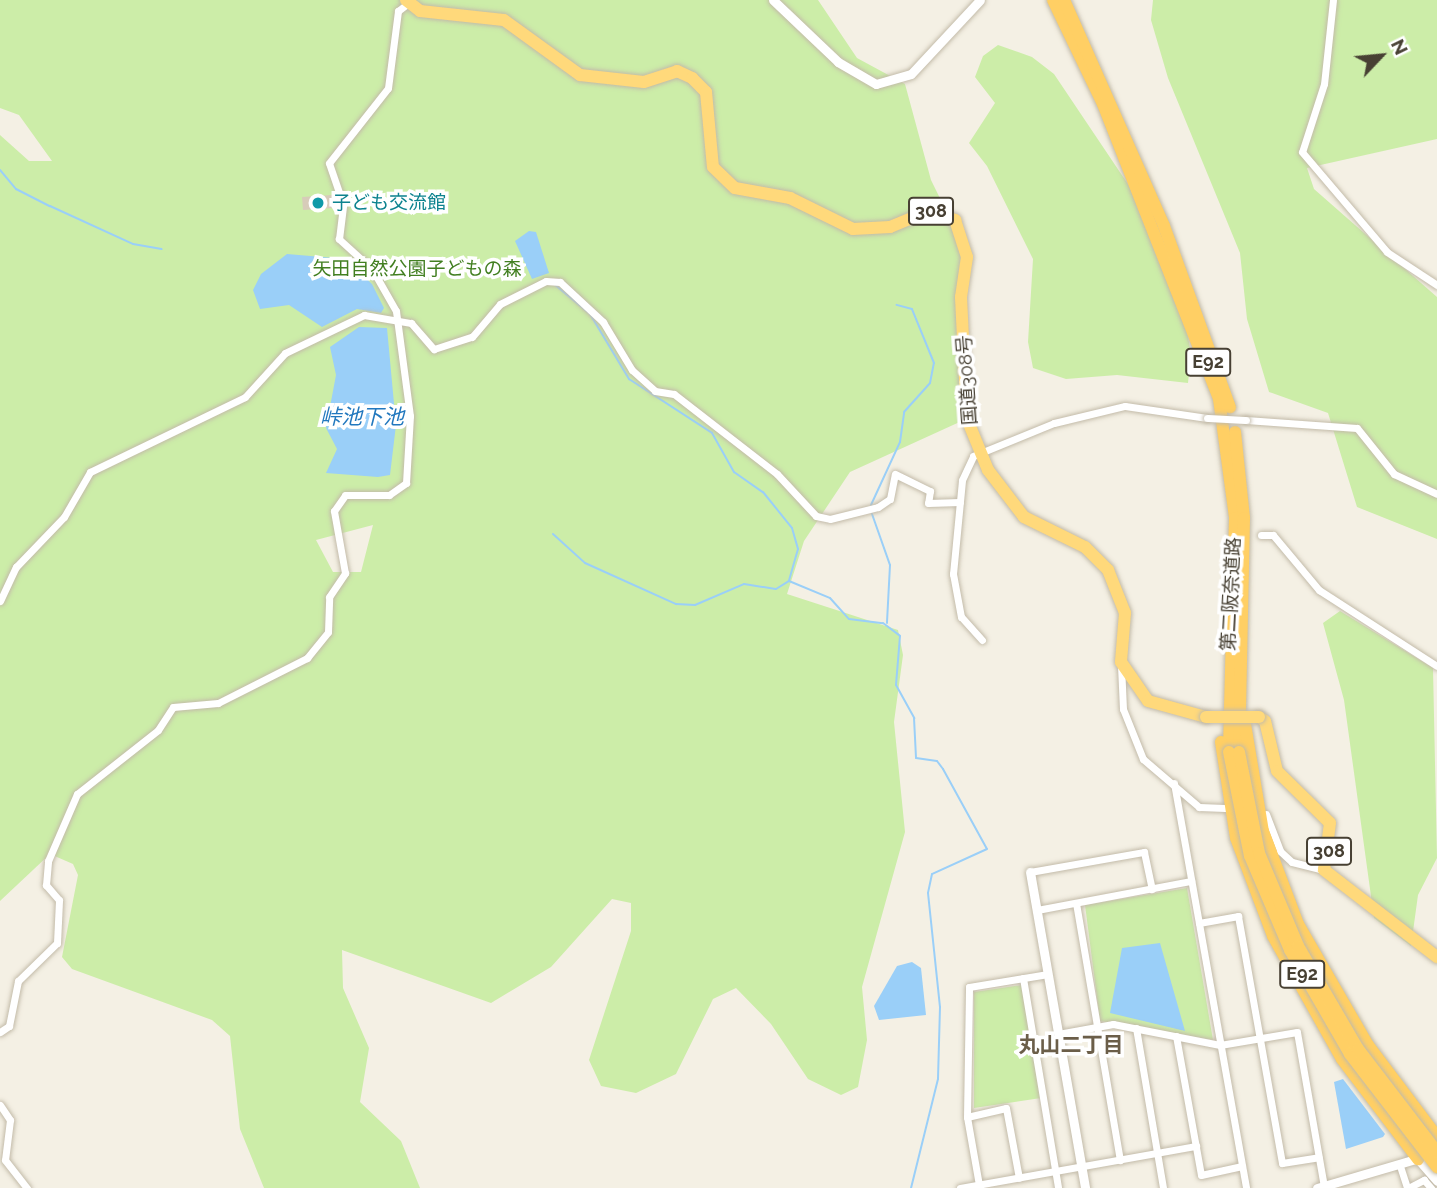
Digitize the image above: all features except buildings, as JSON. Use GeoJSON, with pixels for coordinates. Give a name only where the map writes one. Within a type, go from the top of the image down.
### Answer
{"type":"FeatureCollection","features":[{"type":"Feature","properties":{"kind":"highway","name":"第二阪奈道路"},"geometry":{"type":"LineString","coordinates":[[1053,0],[1103,104],[1219,399],[1234,508],[1234,752],[1250,856],[1290,950],[1350,1054],[1437,1167]]}},
{"type":"Feature","properties":{"kind":"highway","name":"第二阪奈道路"},"geometry":{"type":"LineString","coordinates":[[1064,0],[1143,176],[1225,387],[1242,486],[1234,619]]}},
{"type":"Feature","properties":{"kind":"highway","name":"国道308号"},"geometry":{"type":"LineString","coordinates":[[406,2],[505,20],[580,75],[644,82],[677,71],[692,78],[706,92],[713,167],[735,188],[790,198],[853,229],[890,227],[929,211],[955,220],[967,257],[961,297],[967,419],[997,487],[1024,517],[1085,547],[1108,570],[1125,614],[1121,662]]}},
{"type":"Feature","properties":{"kind":"highway"},"geometry":{"type":"LineString","coordinates":[[1234,619],[1251,772],[1275,869],[1345,1011],[1437,1137]]}},
{"type":"Feature","properties":{"kind":"highway"},"geometry":{"type":"LineString","coordinates":[[1234,619],[1221,754],[1250,879],[1320,1024],[1418,1159]]}},
{"type":"Feature","properties":{"kind":"highway","name":"308"},"geometry":{"type":"LineString","coordinates":[[1121,662],[1160,709],[1206,717],[1259,717],[1265,721],[1277,771],[1330,824],[1324,870],[1437,957]]}},
{"type":"Feature","properties":{"kind":"highway","name":"第二阪奈道路"},"geometry":{"type":"LineString","coordinates":[[1234,752],[1259,853],[1298,946],[1358,1049],[1437,1152]]}},
{"type":"Feature","properties":{"kind":"street"},"geometry":{"type":"LineString","coordinates":[[773,0],[838,62],[876,84],[911,74],[980,0]]}},
{"type":"Feature","properties":{"kind":"street"},"geometry":{"type":"LineString","coordinates":[[1333,0],[1324,84],[1302,152],[1387,252],[1437,285]]}},
{"type":"Feature","properties":{"kind":"street"},"geometry":{"type":"LineString","coordinates":[[0,1032],[9,1026],[18,981],[57,943],[59,900],[46,885],[48,861],[77,794],[158,730],[173,707],[218,703],[289,670],[328,632],[329,597],[345,573],[334,511],[345,495],[389,495],[406,483],[410,416],[396,321],[372,269],[339,239],[343,204],[329,163],[388,88],[398,11],[406,2]]}},
{"type":"Feature","properties":{"kind":"street"},"geometry":{"type":"LineString","coordinates":[[0,601],[16,567],[64,517],[90,472],[244,397],[285,353],[344,322],[364,315],[411,323],[434,349],[472,337],[514,294],[560,282],[603,322],[632,370],[655,391],[674,394],[778,474],[816,516],[878,507],[890,499],[895,474],[930,491],[928,503],[960,502]]}},
{"type":"Feature","properties":{"kind":"street"},"geometry":{"type":"LineString","coordinates":[[982,640],[961,617],[953,574],[962,480],[980,453],[1054,423],[1125,406],[1206,418],[1357,428],[1394,474],[1437,494]]}},
{"type":"Feature","properties":{"kind":"street"},"geometry":{"type":"LineString","coordinates":[[1261,535],[1273,535],[1319,590],[1437,666]]}},
{"type":"Feature","properties":{"kind":"street"},"geometry":{"type":"LineString","coordinates":[[1121,662],[1123,709],[1133,745],[1199,807],[1225,808]]}},
{"type":"Feature","properties":{"kind":"street"},"geometry":{"type":"LineString","coordinates":[[1174,783],[1246,1188]]}},
{"type":"Feature","properties":{"kind":"street"},"geometry":{"type":"LineString","coordinates":[[1265,811],[1280,851],[1292,862],[1324,870]]}},
{"type":"Feature","properties":{"kind":"street"},"geometry":{"type":"LineString","coordinates":[[1085,1188],[1030,872],[1144,852],[1152,889]]}},
{"type":"Feature","properties":{"kind":"street"},"geometry":{"type":"LineString","coordinates":[[1037,910],[1191,881]]}},
{"type":"Feature","properties":{"kind":"street"},"geometry":{"type":"LineString","coordinates":[[1076,903],[1120,1160]]}},
{"type":"Feature","properties":{"kind":"street"},"geometry":{"type":"LineString","coordinates":[[1199,923],[1238,916],[1282,1163],[1319,1157]]}},
{"type":"Feature","properties":{"kind":"street"},"geometry":{"type":"LineString","coordinates":[[979,1185],[967,1117],[969,988],[1048,974]]}},
{"type":"Feature","properties":{"kind":"street"},"geometry":{"type":"LineString","coordinates":[[1023,978],[1058,1188]]}},
{"type":"Feature","properties":{"kind":"street"},"geometry":{"type":"LineString","coordinates":[[1058,1034],[1097,1027],[1136,1028],[1220,1045],[1297,1032],[1319,1157],[1321,1187],[1400,1166],[1437,1152]]}},
{"type":"Feature","properties":{"kind":"street"},"geometry":{"type":"LineString","coordinates":[[1136,1028],[1164,1188]]}},
{"type":"Feature","properties":{"kind":"street"},"geometry":{"type":"LineString","coordinates":[[1176,1036],[1201,1175],[1242,1166]]}},
{"type":"Feature","properties":{"kind":"street"},"geometry":{"type":"LineString","coordinates":[[0,1105],[10,1120],[5,1160],[27,1188]]}},
{"type":"Feature","properties":{"kind":"street"},"geometry":{"type":"LineString","coordinates":[[967,1117],[1006,1108],[1019,1178]]}},
{"type":"Feature","properties":{"kind":"street"},"geometry":{"type":"LineString","coordinates":[[960,1188],[1196,1146]]}},
{"type":"Feature","properties":{"kind":"street"},"geometry":{"type":"LineString","coordinates":[[1418,1159],[1437,1181]]}},
{"type":"Feature","properties":{"kind":"street"},"geometry":{"type":"LineString","coordinates":[[1400,1166],[1409,1187],[1424,1180],[1431,1188]]}},
{"type":"Feature","properties":{"kind":"green space","name":"矢田自然公園子どもの森"},"geometry":{"type":"Polygon","coordinates":[[[0,0],[818,0],[857,58],[905,84],[931,180],[960,239],[968,336],[964,420],[850,472],[804,541],[787,594],[898,630],[903,655],[894,722],[905,832],[862,987],[867,1040],[858,1087],[841,1095],[808,1079],[771,1024],[736,988],[713,999],[676,1074],[636,1093],[601,1086],[589,1060],[631,931],[631,903],[612,899],[551,967],[491,1003],[342,950],[343,988],[369,1048],[360,1102],[401,1141],[420,1188],[264,1188],[240,1129],[230,1036],[212,1020],[72,969],[62,957],[78,875],[73,864],[50,854],[0,901],[0,135],[29,161],[52,161],[19,115],[0,108],[0,0]],[[373,525],[316,540],[333,572],[361,572],[373,525]]]}},
{"type":"Feature","properties":{"kind":"green space"},"geometry":{"type":"Polygon","coordinates":[[[1153,0],[1437,0],[1437,139],[1307,168],[1314,189],[1437,297],[1437,539],[1357,507],[1328,413],[1269,392],[1247,319],[1240,253],[1168,78],[1151,20],[1153,0]]]}},
{"type":"Feature","properties":{"kind":"green space"},"geometry":{"type":"Polygon","coordinates":[[[998,45],[1032,57],[1054,74],[1146,211],[1183,309],[1191,354],[1188,383],[1117,375],[1066,379],[1033,368],[1028,342],[1033,259],[987,166],[969,143],[995,103],[975,77],[983,56],[998,45]]]}},
{"type":"Feature","properties":{"kind":"green space"},"geometry":{"type":"Polygon","coordinates":[[[1340,611],[1433,668],[1437,858],[1418,895],[1411,946],[1374,918],[1344,700],[1323,623],[1340,611]]]}},
{"type":"Feature","properties":{"kind":"green space"},"geometry":{"type":"Polygon","coordinates":[[[1187,888],[1213,1040],[1100,1021],[1085,905],[1187,888]]]}},
{"type":"Feature","properties":{"kind":"green space"},"geometry":{"type":"Polygon","coordinates":[[[1022,985],[1041,1098],[974,1108],[974,992],[1022,985]]]}},
{"type":"Feature","properties":{"kind":"water"},"geometry":{"type":"Polygon","coordinates":[[[529,231],[536,232],[549,273],[532,279],[515,241],[529,231]]]}},
{"type":"Feature","properties":{"kind":"water"},"geometry":{"type":"Polygon","coordinates":[[[287,254],[346,259],[372,284],[384,308],[381,313],[357,309],[322,327],[289,305],[260,309],[253,290],[261,274],[287,254]]]}},
{"type":"Feature","properties":{"kind":"water","name":"峠池下池"},"geometry":{"type":"Polygon","coordinates":[[[359,327],[387,328],[396,425],[390,475],[378,477],[326,473],[337,449],[326,428],[336,375],[330,347],[359,327]]]}},
{"type":"Feature","properties":{"kind":"water"},"geometry":{"type":"Polygon","coordinates":[[[1160,943],[1185,1031],[1110,1013],[1122,948],[1160,943]]]}},
{"type":"Feature","properties":{"kind":"water"},"geometry":{"type":"Polygon","coordinates":[[[912,962],[921,968],[926,1015],[879,1020],[874,1006],[897,966],[912,962]]]}},
{"type":"Feature","properties":{"kind":"water"},"geometry":{"type":"Polygon","coordinates":[[[1343,1079],[1385,1134],[1383,1137],[1346,1149],[1334,1082],[1343,1079]]]}},
{"type":"Feature","properties":{"kind":"waterway"},"geometry":{"type":"LineString","coordinates":[[0,170],[16,189],[50,206],[133,244],[162,249]]}},
{"type":"Feature","properties":{"kind":"waterway"},"geometry":{"type":"LineString","coordinates":[[554,284],[590,314],[629,379],[712,433],[734,472],[763,492],[792,528],[798,549],[789,581],[830,598],[849,619],[883,623],[900,636],[896,685],[914,718],[916,758],[937,761],[987,849],[932,874],[928,893],[940,1007],[938,1079],[911,1188]]}},
{"type":"Feature","properties":{"kind":"waterway"},"geometry":{"type":"LineString","coordinates":[[871,505],[900,442],[904,412],[930,383],[934,363],[912,309],[897,305]]}},
{"type":"Feature","properties":{"kind":"waterway"},"geometry":{"type":"LineString","coordinates":[[872,514],[890,565],[887,623]]}},
{"type":"Feature","properties":{"kind":"waterway"},"geometry":{"type":"LineString","coordinates":[[553,534],[585,563],[676,604],[695,605],[744,584],[776,589],[789,581]]}},
{"type":"Feature","properties":{"kind":"place","name":"子ども交流館"},"geometry":{"type":"Point","coordinates":[318,203]}},
{"type":"Feature","properties":{"kind":"district","name":"丸山二丁目"},"geometry":{"type":"Point","coordinates":[1071,1045]}}]}
